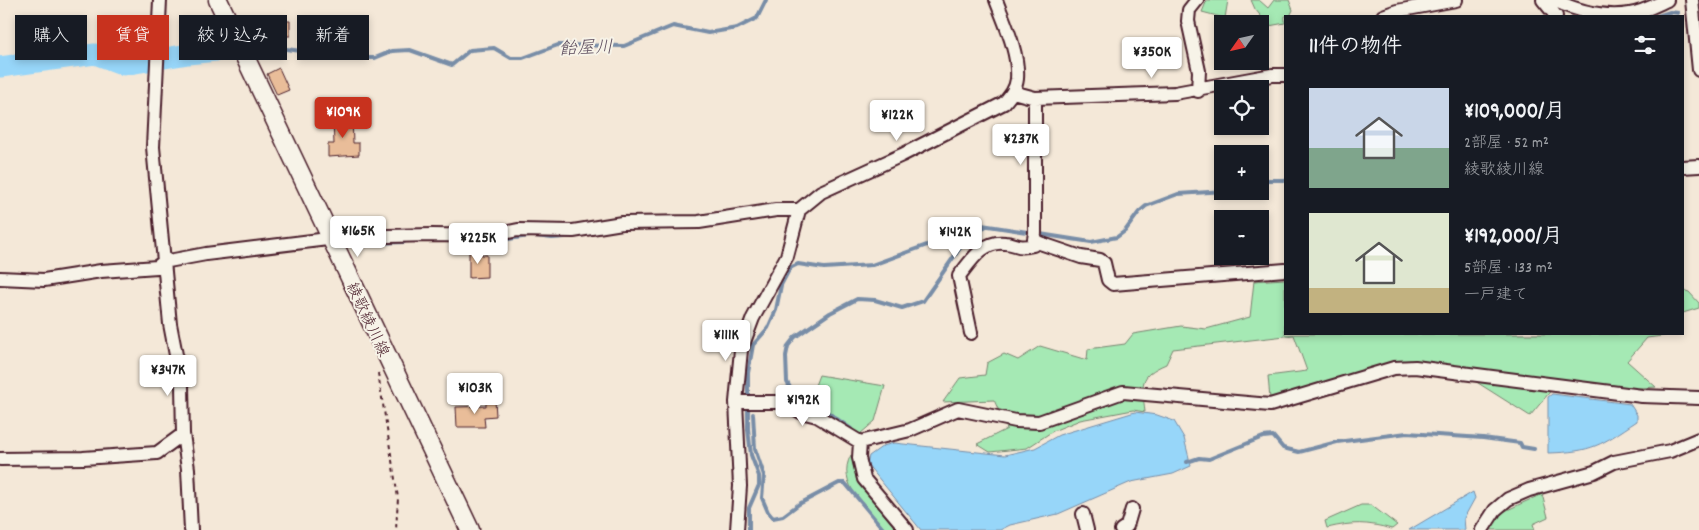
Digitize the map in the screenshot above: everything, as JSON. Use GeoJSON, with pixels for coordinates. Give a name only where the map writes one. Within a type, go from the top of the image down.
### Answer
{"type":"FeatureCollection","features":[{"type":"Feature","properties":{"kind":"main road","name":"綾歌綾川線"},"geometry":{"type":"LineString","coordinates":[[218,0],[470,530]]}},
{"type":"Feature","properties":{"kind":"street"},"geometry":{"type":"LineString","coordinates":[[160,0],[153,147],[170,324],[182,386],[183,434],[191,530]]}},
{"type":"Feature","properties":{"kind":"street"},"geometry":{"type":"LineString","coordinates":[[737,530],[743,402],[741,350],[753,318],[788,256],[799,210],[821,192],[902,155],[1004,103],[1014,92],[1017,80],[1013,48],[996,0]]}},
{"type":"Feature","properties":{"kind":"street"},"geometry":{"type":"LineString","coordinates":[[1197,0],[1189,10],[1188,21],[1199,71],[1198,91]]}},
{"type":"Feature","properties":{"kind":"street"},"geometry":{"type":"LineString","coordinates":[[1386,15],[1398,10],[1456,0]]}},
{"type":"Feature","properties":{"kind":"street"},"geometry":{"type":"LineString","coordinates":[[1543,0],[1555,15]]}},
{"type":"Feature","properties":{"kind":"street"},"geometry":{"type":"LineString","coordinates":[[1554,0],[1571,8],[1609,15],[1631,14],[1667,0]]}},
{"type":"Feature","properties":{"kind":"street"},"geometry":{"type":"LineString","coordinates":[[1692,0],[1699,70]]}},
{"type":"Feature","properties":{"kind":"street"},"geometry":{"type":"LineString","coordinates":[[1014,92],[1035,98],[1198,91],[1284,75]]}},
{"type":"Feature","properties":{"kind":"street"},"geometry":{"type":"LineString","coordinates":[[971,333],[959,276],[979,251],[992,243],[1006,242],[1020,248],[1032,245],[1035,236],[1035,98]]}},
{"type":"Feature","properties":{"kind":"street"},"geometry":{"type":"LineString","coordinates":[[1684,167],[1699,166]]}},
{"type":"Feature","properties":{"kind":"street"},"geometry":{"type":"LineString","coordinates":[[0,278],[44,280],[100,270],[157,267],[163,262],[269,245],[432,235],[490,236],[518,230],[573,231],[622,224],[699,222],[776,210],[799,210]]}},
{"type":"Feature","properties":{"kind":"street"},"geometry":{"type":"LineString","coordinates":[[1035,236],[1080,257],[1100,260],[1104,263],[1108,280],[1113,284],[1284,270]]}},
{"type":"Feature","properties":{"kind":"street"},"geometry":{"type":"LineString","coordinates":[[743,402],[783,402],[801,412],[817,416],[860,442],[910,430],[958,409],[1016,421],[1039,422],[1123,392],[1270,405],[1394,368],[1408,367],[1642,396],[1699,398]]}},
{"type":"Feature","properties":{"kind":"street"},"geometry":{"type":"LineString","coordinates":[[0,459],[83,458],[157,453],[183,434]]}},
{"type":"Feature","properties":{"kind":"street"},"geometry":{"type":"LineString","coordinates":[[1482,530],[1495,510],[1508,499],[1528,490],[1594,472],[1614,462],[1670,451],[1699,439]]}},
{"type":"Feature","properties":{"kind":"street"},"geometry":{"type":"LineString","coordinates":[[860,442],[860,458],[864,479],[907,530]]}},
{"type":"Feature","properties":{"kind":"street"},"geometry":{"type":"LineString","coordinates":[[1122,530],[1127,526],[1132,509]]}},
{"type":"Feature","properties":{"kind":"street"},"geometry":{"type":"LineString","coordinates":[[1083,514],[1087,530]]}},
{"type":"Feature","properties":{"kind":"path"},"geometry":{"type":"LineString","coordinates":[[386,355],[376,364],[398,498],[396,530]]}},
{"type":"Feature","properties":{"kind":"green space"},"geometry":{"type":"Polygon","coordinates":[[[1207,0],[1228,0],[1226,15],[1214,15],[1202,12],[1207,0]]]}},
{"type":"Feature","properties":{"kind":"green space"},"geometry":{"type":"Polygon","coordinates":[[[1251,0],[1259,0],[1268,8],[1274,0],[1289,0],[1293,10],[1290,15],[1284,15],[1284,23],[1269,26],[1269,15],[1260,15],[1251,0]]]}},
{"type":"Feature","properties":{"kind":"green space"},"geometry":{"type":"Polygon","coordinates":[[[1284,279],[1284,335],[1294,335],[1173,349],[1166,364],[1157,368],[1146,377],[1143,388],[1145,412],[1133,410],[1080,420],[1053,431],[1027,448],[990,452],[977,444],[1007,429],[994,400],[943,402],[960,378],[985,375],[987,363],[1004,354],[1018,360],[1040,346],[1087,360],[1088,349],[1125,344],[1133,334],[1181,326],[1206,329],[1250,317],[1254,281],[1284,279]]]}},
{"type":"Feature","properties":{"kind":"green space"},"geometry":{"type":"Polygon","coordinates":[[[1684,290],[1689,292],[1699,303],[1699,308],[1684,313],[1684,290]]]}},
{"type":"Feature","properties":{"kind":"green space"},"geometry":{"type":"Polygon","coordinates":[[[1294,335],[1670,335],[1647,338],[1627,361],[1656,387],[1624,389],[1558,382],[1530,416],[1467,376],[1405,373],[1324,392],[1270,399],[1268,376],[1307,371],[1294,335]]]}},
{"type":"Feature","properties":{"kind":"green space"},"geometry":{"type":"Polygon","coordinates":[[[819,375],[885,386],[875,421],[860,434],[851,432],[825,413],[806,409],[819,375]]]}},
{"type":"Feature","properties":{"kind":"green space"},"geometry":{"type":"Polygon","coordinates":[[[851,455],[857,482],[897,530],[885,530],[856,496],[847,476],[847,465],[851,455]]]}},
{"type":"Feature","properties":{"kind":"green space"},"geometry":{"type":"Polygon","coordinates":[[[1542,494],[1548,517],[1533,524],[1535,530],[1489,530],[1503,512],[1542,494]]]}},
{"type":"Feature","properties":{"kind":"green space"},"geometry":{"type":"Polygon","coordinates":[[[1361,505],[1371,505],[1397,525],[1392,529],[1360,524],[1327,528],[1325,521],[1361,505]]]}},
{"type":"Feature","properties":{"kind":"water"},"geometry":{"type":"Polygon","coordinates":[[[1552,394],[1630,404],[1637,415],[1637,421],[1596,446],[1576,451],[1548,453],[1548,397],[1552,394]]]}},
{"type":"Feature","properties":{"kind":"water"},"geometry":{"type":"Polygon","coordinates":[[[1135,412],[1157,415],[1174,421],[1184,438],[1191,466],[1173,474],[1131,482],[1058,514],[1010,525],[1000,530],[921,530],[867,464],[869,456],[883,446],[894,443],[1005,455],[1035,448],[1059,435],[1135,412]]]}},
{"type":"Feature","properties":{"kind":"water"},"geometry":{"type":"Polygon","coordinates":[[[1473,492],[1475,498],[1464,518],[1465,530],[1409,530],[1473,492]]]}},
{"type":"Feature","properties":{"kind":"building"},"geometry":{"type":"Polygon","coordinates":[[[287,21],[290,21],[290,36],[287,36],[287,21]]]}},
{"type":"Feature","properties":{"kind":"building"},"geometry":{"type":"Polygon","coordinates":[[[279,68],[289,90],[277,95],[267,74],[279,68]]]}},
{"type":"Feature","properties":{"kind":"building"},"geometry":{"type":"Polygon","coordinates":[[[352,118],[353,143],[359,143],[359,155],[328,157],[328,144],[334,144],[333,119],[352,118]]]}},
{"type":"Feature","properties":{"kind":"building"},"geometry":{"type":"Polygon","coordinates":[[[469,252],[482,252],[482,255],[487,255],[487,277],[469,278],[469,252]]]}},
{"type":"Feature","properties":{"kind":"building"},"geometry":{"type":"Polygon","coordinates":[[[495,400],[496,416],[484,417],[485,427],[457,427],[456,407],[486,406],[486,401],[495,400]]]}},
{"type":"Feature","properties":{"kind":"waterway","name":"飴屋川"},"geometry":{"type":"LineString","coordinates":[[287,49],[353,58],[375,58],[392,51],[410,50],[452,65],[470,50],[494,48],[511,58],[523,58],[558,45],[624,46],[673,26],[708,33],[737,28],[757,18],[766,0]]}},
{"type":"Feature","properties":{"kind":"waterway"},"geometry":{"type":"LineString","coordinates":[[1661,15],[1670,12],[1678,13]]}},
{"type":"Feature","properties":{"kind":"waterway","name":"飴屋川"},"geometry":{"type":"LineString","coordinates":[[0,67],[95,54],[124,65],[179,56]]}},
{"type":"Feature","properties":{"kind":"waterway"},"geometry":{"type":"LineString","coordinates":[[1269,180],[1284,180]]}},
{"type":"Feature","properties":{"kind":"waterway"},"geometry":{"type":"LineString","coordinates":[[749,530],[749,508],[759,485],[759,476],[751,455],[748,429],[748,373],[753,345],[768,328],[776,310],[781,285],[790,268],[798,264],[824,268],[872,265],[982,225],[1091,242],[1117,237],[1125,231],[1139,212],[1146,206],[1178,194],[1214,192]]}},
{"type":"Feature","properties":{"kind":"waterway"},"geometry":{"type":"LineString","coordinates":[[851,429],[827,412],[798,403],[787,382],[786,356],[788,346],[795,337],[830,313],[857,299],[875,300],[902,308],[923,301],[967,238],[986,226]]}},
{"type":"Feature","properties":{"kind":"waterway"},"geometry":{"type":"LineString","coordinates":[[501,240],[529,236]]}},
{"type":"Feature","properties":{"kind":"waterway"},"geometry":{"type":"LineString","coordinates":[[536,236],[552,238],[578,236]]}},
{"type":"Feature","properties":{"kind":"waterway"},"geometry":{"type":"LineString","coordinates":[[456,241],[481,242]]}},
{"type":"Feature","properties":{"kind":"waterway"},"geometry":{"type":"LineString","coordinates":[[349,244],[404,242]]}},
{"type":"Feature","properties":{"kind":"waterway"},"geometry":{"type":"LineString","coordinates":[[753,414],[755,449],[764,475],[762,498],[773,518],[783,516],[799,504],[839,483],[845,483],[884,530]]}},
{"type":"Feature","properties":{"kind":"waterway"},"geometry":{"type":"LineString","coordinates":[[1187,462],[1199,458],[1209,459],[1263,437],[1273,436],[1283,448],[1299,452],[1337,442],[1407,433],[1483,438],[1520,443],[1522,447],[1534,449]]}}]}
